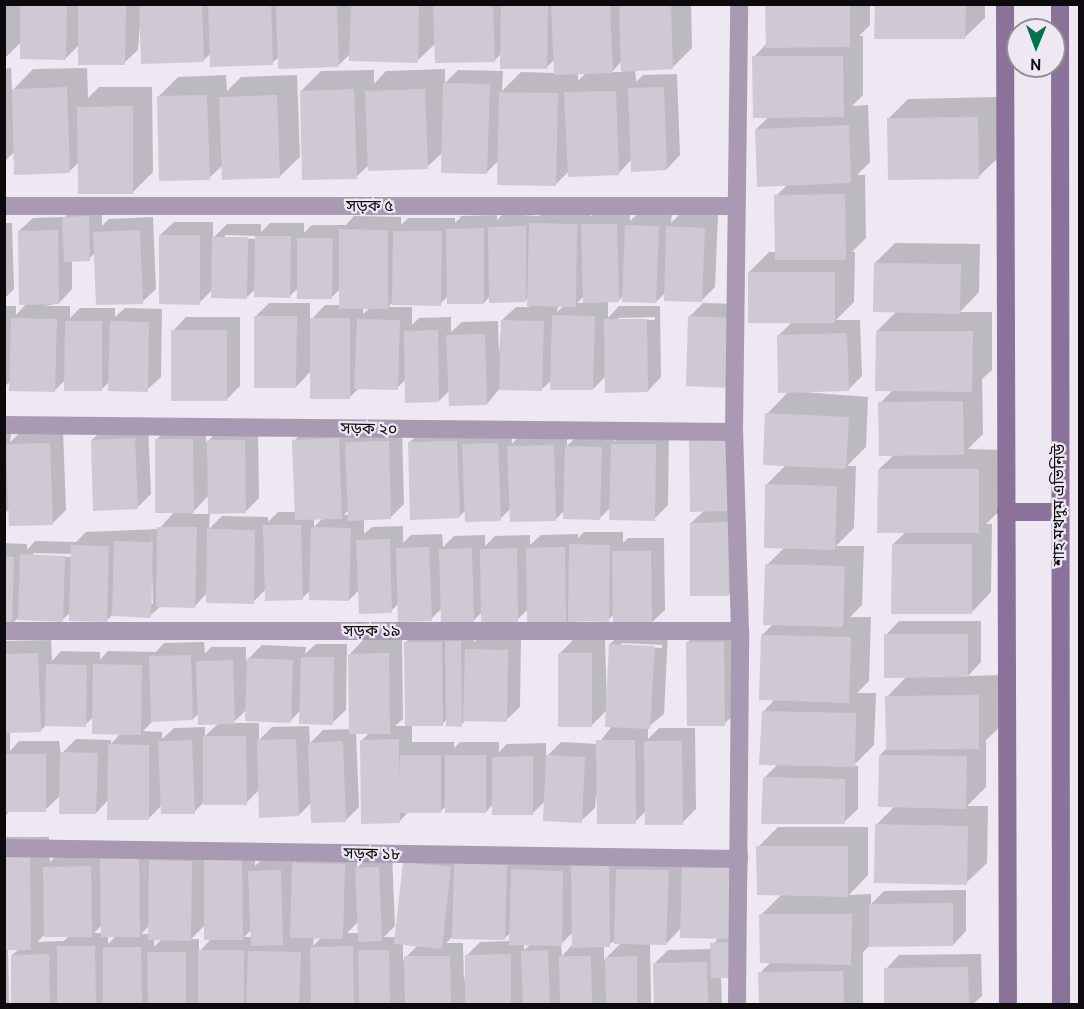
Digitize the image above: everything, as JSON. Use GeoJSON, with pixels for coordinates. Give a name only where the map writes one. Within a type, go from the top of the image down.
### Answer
{"type":"FeatureCollection","features":[{"type":"Feature","properties":{"kind":"street"},"geometry":{"type":"LineString","coordinates":[[737,1005],[740,631],[734,432],[739,4]]}},
{"type":"Feature","properties":{"kind":"street"},"geometry":{"type":"LineString","coordinates":[[1005,4],[1008,1005]]}},
{"type":"Feature","properties":{"kind":"street","name":"শাহ মখদুম এভিনিউ"},"geometry":{"type":"LineString","coordinates":[[1060,4],[1061,1005]]}},
{"type":"Feature","properties":{"kind":"street","name":"সড়ক ৫"},"geometry":{"type":"LineString","coordinates":[[4,206],[735,206]]}},
{"type":"Feature","properties":{"kind":"street","name":"সড়ক ২০"},"geometry":{"type":"LineString","coordinates":[[4,425],[734,432]]}},
{"type":"Feature","properties":{"kind":"street"},"geometry":{"type":"LineString","coordinates":[[1006,512],[1059,512]]}},
{"type":"Feature","properties":{"kind":"street","name":"সড়ক ১৯"},"geometry":{"type":"LineString","coordinates":[[4,631],[740,631]]}},
{"type":"Feature","properties":{"kind":"street","name":"সড়ক ১৮"},"geometry":{"type":"LineString","coordinates":[[4,848],[739,859]]}},
{"type":"Feature","properties":{"kind":"building"},"geometry":{"type":"Polygon","coordinates":[[[20,4],[67,4],[66,60],[20,59],[20,4]]]}},
{"type":"Feature","properties":{"kind":"building"},"geometry":{"type":"Polygon","coordinates":[[[78,4],[126,4],[125,65],[78,65],[78,4]]]}},
{"type":"Feature","properties":{"kind":"building"},"geometry":{"type":"Polygon","coordinates":[[[139,4],[202,4],[204,62],[141,64],[139,4]]]}},
{"type":"Feature","properties":{"kind":"building"},"geometry":{"type":"Polygon","coordinates":[[[208,4],[271,4],[273,65],[210,67],[208,4]]]}},
{"type":"Feature","properties":{"kind":"building"},"geometry":{"type":"Polygon","coordinates":[[[276,4],[337,4],[339,67],[278,69],[276,4]]]}},
{"type":"Feature","properties":{"kind":"building"},"geometry":{"type":"Polygon","coordinates":[[[351,4],[419,4],[418,63],[349,61],[351,4]]]}},
{"type":"Feature","properties":{"kind":"building"},"geometry":{"type":"Polygon","coordinates":[[[433,4],[493,4],[495,62],[435,63],[433,4]]]}},
{"type":"Feature","properties":{"kind":"building"},"geometry":{"type":"Polygon","coordinates":[[[501,4],[548,4],[547,69],[500,69],[501,4]]]}},
{"type":"Feature","properties":{"kind":"building"},"geometry":{"type":"Polygon","coordinates":[[[551,4],[610,4],[613,73],[554,75],[551,4]]]}},
{"type":"Feature","properties":{"kind":"building"},"geometry":{"type":"Polygon","coordinates":[[[619,4],[671,4],[673,69],[621,72],[619,4]]]}},
{"type":"Feature","properties":{"kind":"building"},"geometry":{"type":"Polygon","coordinates":[[[875,4],[966,4],[965,39],[874,39],[875,4]]]}},
{"type":"Feature","properties":{"kind":"building"},"geometry":{"type":"Polygon","coordinates":[[[765,5],[850,5],[850,47],[766,48],[765,5]]]}},
{"type":"Feature","properties":{"kind":"building"},"geometry":{"type":"Polygon","coordinates":[[[752,56],[843,56],[844,117],[753,118],[752,56]]]}},
{"type":"Feature","properties":{"kind":"building"},"geometry":{"type":"Polygon","coordinates":[[[443,83],[490,84],[487,174],[441,173],[443,83]]]}},
{"type":"Feature","properties":{"kind":"building"},"geometry":{"type":"Polygon","coordinates":[[[67,87],[70,173],[14,175],[12,89],[67,87]]]}},
{"type":"Feature","properties":{"kind":"building"},"geometry":{"type":"Polygon","coordinates":[[[664,87],[667,170],[631,172],[628,88],[664,87]]]}},
{"type":"Feature","properties":{"kind":"building"},"geometry":{"type":"Polygon","coordinates":[[[354,89],[357,179],[302,180],[300,91],[354,89]]]}},
{"type":"Feature","properties":{"kind":"building"},"geometry":{"type":"Polygon","coordinates":[[[425,89],[428,169],[368,171],[365,91],[425,89]]]}},
{"type":"Feature","properties":{"kind":"building"},"geometry":{"type":"Polygon","coordinates":[[[616,91],[619,175],[568,177],[564,92],[616,91]]]}},
{"type":"Feature","properties":{"kind":"building"},"geometry":{"type":"Polygon","coordinates":[[[499,92],[558,93],[556,186],[497,185],[499,92]]]}},
{"type":"Feature","properties":{"kind":"building"},"geometry":{"type":"Polygon","coordinates":[[[207,95],[210,180],[159,181],[157,96],[207,95]]]}},
{"type":"Feature","properties":{"kind":"building"},"geometry":{"type":"Polygon","coordinates":[[[277,95],[280,178],[222,180],[219,97],[277,95]]]}},
{"type":"Feature","properties":{"kind":"building"},"geometry":{"type":"Polygon","coordinates":[[[133,106],[133,194],[78,194],[77,107],[133,106]]]}},
{"type":"Feature","properties":{"kind":"building"},"geometry":{"type":"Polygon","coordinates":[[[978,117],[979,179],[888,180],[887,118],[978,117]]]}},
{"type":"Feature","properties":{"kind":"building"},"geometry":{"type":"Polygon","coordinates":[[[849,125],[851,183],[757,187],[755,129],[849,125]]]}},
{"type":"Feature","properties":{"kind":"building"},"geometry":{"type":"Polygon","coordinates":[[[845,194],[846,260],[775,260],[774,195],[845,194]]]}},
{"type":"Feature","properties":{"kind":"building"},"geometry":{"type":"Polygon","coordinates":[[[89,216],[90,261],[64,262],[62,217],[89,216]]]}},
{"type":"Feature","properties":{"kind":"building"},"geometry":{"type":"Polygon","coordinates":[[[529,223],[577,224],[576,307],[527,306],[529,223]]]}},
{"type":"Feature","properties":{"kind":"building"},"geometry":{"type":"Polygon","coordinates":[[[581,224],[617,224],[619,302],[583,303],[581,224]]]}},
{"type":"Feature","properties":{"kind":"building"},"geometry":{"type":"Polygon","coordinates":[[[625,225],[659,226],[656,303],[622,302],[625,225]]]}},
{"type":"Feature","properties":{"kind":"building"},"geometry":{"type":"Polygon","coordinates":[[[526,226],[526,302],[489,303],[488,227],[526,226]]]}},
{"type":"Feature","properties":{"kind":"building"},"geometry":{"type":"Polygon","coordinates":[[[666,226],[705,228],[702,302],[664,301],[666,226]]]}},
{"type":"Feature","properties":{"kind":"building"},"geometry":{"type":"Polygon","coordinates":[[[484,228],[484,304],[447,304],[446,229],[484,228]]]}},
{"type":"Feature","properties":{"kind":"building"},"geometry":{"type":"Polygon","coordinates":[[[339,229],[388,230],[388,309],[339,309],[339,229]]]}},
{"type":"Feature","properties":{"kind":"building"},"geometry":{"type":"Polygon","coordinates":[[[58,230],[59,304],[19,305],[18,231],[58,230]]]}},
{"type":"Feature","properties":{"kind":"building"},"geometry":{"type":"Polygon","coordinates":[[[140,230],[143,304],[96,305],[93,232],[140,230]]]}},
{"type":"Feature","properties":{"kind":"building"},"geometry":{"type":"Polygon","coordinates":[[[393,231],[442,231],[441,306],[392,305],[393,231]]]}},
{"type":"Feature","properties":{"kind":"building"},"geometry":{"type":"Polygon","coordinates":[[[159,235],[200,235],[200,305],[159,304],[159,235]]]}},
{"type":"Feature","properties":{"kind":"building"},"geometry":{"type":"Polygon","coordinates":[[[255,236],[291,236],[290,298],[254,297],[255,236]]]}},
{"type":"Feature","properties":{"kind":"building"},"geometry":{"type":"Polygon","coordinates":[[[212,237],[248,237],[247,299],[211,298],[212,237]]]}},
{"type":"Feature","properties":{"kind":"building"},"geometry":{"type":"Polygon","coordinates":[[[297,238],[333,238],[332,299],[297,299],[297,238]]]}},
{"type":"Feature","properties":{"kind":"building"},"geometry":{"type":"Polygon","coordinates":[[[874,263],[961,264],[960,314],[873,312],[874,263]]]}},
{"type":"Feature","properties":{"kind":"building"},"geometry":{"type":"Polygon","coordinates":[[[748,272],[835,272],[835,323],[748,323],[748,272]]]}},
{"type":"Feature","properties":{"kind":"building"},"geometry":{"type":"Polygon","coordinates":[[[552,315],[595,316],[593,390],[550,390],[552,315]]]}},
{"type":"Feature","properties":{"kind":"building"},"geometry":{"type":"Polygon","coordinates":[[[254,316],[297,316],[296,388],[254,388],[254,316]]]}},
{"type":"Feature","properties":{"kind":"building"},"geometry":{"type":"Polygon","coordinates":[[[688,316],[731,318],[729,388],[686,386],[688,316]]]}},
{"type":"Feature","properties":{"kind":"building"},"geometry":{"type":"Polygon","coordinates":[[[11,318],[57,319],[55,392],[9,391],[11,318]]]}},
{"type":"Feature","properties":{"kind":"building"},"geometry":{"type":"Polygon","coordinates":[[[310,318],[350,318],[350,399],[310,399],[310,318]]]}},
{"type":"Feature","properties":{"kind":"building"},"geometry":{"type":"Polygon","coordinates":[[[357,319],[400,320],[398,390],[354,389],[357,319]]]}},
{"type":"Feature","properties":{"kind":"building"},"geometry":{"type":"Polygon","coordinates":[[[604,319],[647,319],[648,392],[605,393],[604,319]]]}},
{"type":"Feature","properties":{"kind":"building"},"geometry":{"type":"Polygon","coordinates":[[[501,320],[544,321],[542,391],[499,390],[501,320]]]}},
{"type":"Feature","properties":{"kind":"building"},"geometry":{"type":"Polygon","coordinates":[[[65,321],[102,321],[102,391],[64,391],[65,321]]]}},
{"type":"Feature","properties":{"kind":"building"},"geometry":{"type":"Polygon","coordinates":[[[110,321],[149,322],[148,392],[108,391],[110,321]]]}},
{"type":"Feature","properties":{"kind":"building"},"geometry":{"type":"Polygon","coordinates":[[[171,330],[227,330],[227,401],[171,401],[171,330]]]}},
{"type":"Feature","properties":{"kind":"building"},"geometry":{"type":"Polygon","coordinates":[[[438,330],[439,402],[405,403],[404,331],[438,330]]]}},
{"type":"Feature","properties":{"kind":"building"},"geometry":{"type":"Polygon","coordinates":[[[876,331],[973,331],[972,392],[875,391],[876,331]]]}},
{"type":"Feature","properties":{"kind":"building"},"geometry":{"type":"Polygon","coordinates":[[[847,333],[849,391],[778,393],[777,335],[847,333]]]}},
{"type":"Feature","properties":{"kind":"building"},"geometry":{"type":"Polygon","coordinates":[[[485,334],[487,405],[449,406],[446,335],[485,334]]]}},
{"type":"Feature","properties":{"kind":"building"},"geometry":{"type":"Polygon","coordinates":[[[963,401],[964,455],[879,456],[878,402],[963,401]]]}},
{"type":"Feature","properties":{"kind":"building"},"geometry":{"type":"Polygon","coordinates":[[[765,413],[849,417],[846,469],[763,465],[765,413]]]}},
{"type":"Feature","properties":{"kind":"building"},"geometry":{"type":"Polygon","coordinates":[[[728,437],[728,511],[690,512],[689,438],[728,437]]]}},
{"type":"Feature","properties":{"kind":"building"},"geometry":{"type":"Polygon","coordinates":[[[135,438],[138,509],[93,511],[91,440],[135,438]]]}},
{"type":"Feature","properties":{"kind":"building"},"geometry":{"type":"Polygon","coordinates":[[[339,438],[342,519],[295,520],[292,440],[339,438]]]}},
{"type":"Feature","properties":{"kind":"building"},"geometry":{"type":"Polygon","coordinates":[[[155,439],[193,439],[194,513],[155,513],[155,439]]]}},
{"type":"Feature","properties":{"kind":"building"},"geometry":{"type":"Polygon","coordinates":[[[207,440],[245,440],[246,513],[208,514],[207,440]]]}},
{"type":"Feature","properties":{"kind":"building"},"geometry":{"type":"Polygon","coordinates":[[[389,441],[391,519],[348,521],[345,442],[389,441]]]}},
{"type":"Feature","properties":{"kind":"building"},"geometry":{"type":"Polygon","coordinates":[[[457,441],[460,518],[410,520],[408,442],[457,441]]]}},
{"type":"Feature","properties":{"kind":"building"},"geometry":{"type":"Polygon","coordinates":[[[50,443],[53,525],[9,526],[6,444],[50,443]]]}},
{"type":"Feature","properties":{"kind":"building"},"geometry":{"type":"Polygon","coordinates":[[[498,443],[501,521],[465,522],[462,444],[498,443]]]}},
{"type":"Feature","properties":{"kind":"building"},"geometry":{"type":"Polygon","coordinates":[[[611,444],[656,444],[655,521],[609,520],[611,444]]]}},
{"type":"Feature","properties":{"kind":"building"},"geometry":{"type":"Polygon","coordinates":[[[554,445],[556,521],[510,522],[507,446],[554,445]]]}},
{"type":"Feature","properties":{"kind":"building"},"geometry":{"type":"Polygon","coordinates":[[[565,446],[602,447],[600,520],[563,519],[565,446]]]}},
{"type":"Feature","properties":{"kind":"building"},"geometry":{"type":"Polygon","coordinates":[[[878,469],[979,469],[979,533],[877,533],[878,469]]]}},
{"type":"Feature","properties":{"kind":"building"},"geometry":{"type":"Polygon","coordinates":[[[765,484],[837,486],[835,550],[764,548],[765,484]]]}},
{"type":"Feature","properties":{"kind":"building"},"geometry":{"type":"Polygon","coordinates":[[[728,522],[729,596],[690,596],[690,523],[728,522]]]}},
{"type":"Feature","properties":{"kind":"building"},"geometry":{"type":"Polygon","coordinates":[[[263,525],[301,525],[303,600],[265,601],[263,525]]]}},
{"type":"Feature","properties":{"kind":"building"},"geometry":{"type":"Polygon","coordinates":[[[157,527],[197,527],[195,608],[156,607],[157,527]]]}},
{"type":"Feature","properties":{"kind":"building"},"geometry":{"type":"Polygon","coordinates":[[[311,527],[351,528],[349,601],[309,600],[311,527]]]}},
{"type":"Feature","properties":{"kind":"building"},"geometry":{"type":"Polygon","coordinates":[[[207,529],[255,530],[254,604],[206,603],[207,529]]]}},
{"type":"Feature","properties":{"kind":"building"},"geometry":{"type":"Polygon","coordinates":[[[390,539],[392,613],[359,614],[356,540],[390,539]]]}},
{"type":"Feature","properties":{"kind":"building"},"geometry":{"type":"Polygon","coordinates":[[[114,541],[153,542],[151,618],[112,616],[114,541]]]}},
{"type":"Feature","properties":{"kind":"building"},"geometry":{"type":"Polygon","coordinates":[[[569,544],[610,545],[609,622],[568,621],[569,544]]]}},
{"type":"Feature","properties":{"kind":"building"},"geometry":{"type":"Polygon","coordinates":[[[892,544],[972,544],[972,614],[891,614],[892,544]]]}},
{"type":"Feature","properties":{"kind":"building"},"geometry":{"type":"Polygon","coordinates":[[[71,545],[109,546],[107,622],[69,621],[71,545]]]}},
{"type":"Feature","properties":{"kind":"building"},"geometry":{"type":"Polygon","coordinates":[[[429,547],[432,621],[398,622],[396,548],[429,547]]]}},
{"type":"Feature","properties":{"kind":"building"},"geometry":{"type":"Polygon","coordinates":[[[565,547],[566,623],[527,624],[526,548],[565,547]]]}},
{"type":"Feature","properties":{"kind":"building"},"geometry":{"type":"Polygon","coordinates":[[[472,548],[474,622],[441,623],[439,549],[472,548]]]}},
{"type":"Feature","properties":{"kind":"building"},"geometry":{"type":"Polygon","coordinates":[[[517,548],[518,622],[481,622],[480,549],[517,548]]]}},
{"type":"Feature","properties":{"kind":"building"},"geometry":{"type":"Polygon","coordinates":[[[612,551],[651,551],[652,625],[613,625],[612,551]]]}},
{"type":"Feature","properties":{"kind":"building"},"geometry":{"type":"Polygon","coordinates":[[[20,554],[65,556],[63,622],[18,620],[20,554]]]}},
{"type":"Feature","properties":{"kind":"building"},"geometry":{"type":"Polygon","coordinates":[[[4,556],[14,557],[12,626],[4,626],[4,556]]]}},
{"type":"Feature","properties":{"kind":"building"},"geometry":{"type":"Polygon","coordinates":[[[765,564],[845,566],[843,627],[763,625],[765,564]]]}},
{"type":"Feature","properties":{"kind":"building"},"geometry":{"type":"Polygon","coordinates":[[[884,634],[968,634],[968,677],[884,678],[884,634]]]}},
{"type":"Feature","properties":{"kind":"building"},"geometry":{"type":"Polygon","coordinates":[[[761,635],[851,637],[849,703],[759,700],[761,635]]]}},
{"type":"Feature","properties":{"kind":"building"},"geometry":{"type":"Polygon","coordinates":[[[445,641],[461,641],[462,727],[446,726],[445,641]]]}},
{"type":"Feature","properties":{"kind":"building"},"geometry":{"type":"Polygon","coordinates":[[[404,642],[442,642],[443,726],[405,726],[404,642]]]}},
{"type":"Feature","properties":{"kind":"building"},"geometry":{"type":"Polygon","coordinates":[[[686,642],[724,642],[725,726],[687,726],[686,642]]]}},
{"type":"Feature","properties":{"kind":"building"},"geometry":{"type":"Polygon","coordinates":[[[609,644],[655,646],[650,729],[605,727],[609,644]]]}},
{"type":"Feature","properties":{"kind":"building"},"geometry":{"type":"Polygon","coordinates":[[[465,649],[508,650],[507,722],[463,721],[465,649]]]}},
{"type":"Feature","properties":{"kind":"building"},"geometry":{"type":"Polygon","coordinates":[[[38,653],[41,732],[5,733],[5,654],[38,653]]]}},
{"type":"Feature","properties":{"kind":"building"},"geometry":{"type":"Polygon","coordinates":[[[389,653],[390,734],[349,734],[348,654],[389,653]]]}},
{"type":"Feature","properties":{"kind":"building"},"geometry":{"type":"Polygon","coordinates":[[[558,653],[592,653],[592,727],[558,727],[558,653]]]}},
{"type":"Feature","properties":{"kind":"building"},"geometry":{"type":"Polygon","coordinates":[[[191,655],[193,720],[151,722],[149,656],[191,655]]]}},
{"type":"Feature","properties":{"kind":"building"},"geometry":{"type":"Polygon","coordinates":[[[301,657],[334,657],[333,725],[299,724],[301,657]]]}},
{"type":"Feature","properties":{"kind":"building"},"geometry":{"type":"Polygon","coordinates":[[[247,658],[293,660],[291,723],[245,721],[247,658]]]}},
{"type":"Feature","properties":{"kind":"building"},"geometry":{"type":"Polygon","coordinates":[[[233,660],[235,724],[198,725],[196,661],[233,660]]]}},
{"type":"Feature","properties":{"kind":"building"},"geometry":{"type":"Polygon","coordinates":[[[46,664],[87,665],[86,727],[45,726],[46,664]]]}},
{"type":"Feature","properties":{"kind":"building"},"geometry":{"type":"Polygon","coordinates":[[[93,664],[142,665],[141,735],[92,734],[93,664]]]}},
{"type":"Feature","properties":{"kind":"building"},"geometry":{"type":"Polygon","coordinates":[[[979,695],[979,749],[886,750],[885,696],[979,695]]]}},
{"type":"Feature","properties":{"kind":"building"},"geometry":{"type":"Polygon","coordinates":[[[762,711],[856,713],[855,767],[759,765],[762,711]]]}},
{"type":"Feature","properties":{"kind":"building"},"geometry":{"type":"Polygon","coordinates":[[[203,736],[246,736],[247,805],[203,805],[203,736]]]}},
{"type":"Feature","properties":{"kind":"building"},"geometry":{"type":"Polygon","coordinates":[[[296,739],[299,816],[259,818],[257,740],[296,739]]]}},
{"type":"Feature","properties":{"kind":"building"},"geometry":{"type":"Polygon","coordinates":[[[399,739],[399,779],[400,755],[441,755],[441,813],[400,813],[400,823],[361,824],[360,740],[399,739]]]}},
{"type":"Feature","properties":{"kind":"building"},"geometry":{"type":"Polygon","coordinates":[[[192,740],[195,814],[161,814],[158,741],[192,740]]]}},
{"type":"Feature","properties":{"kind":"building"},"geometry":{"type":"Polygon","coordinates":[[[596,740],[635,740],[636,824],[597,824],[596,740]]]}},
{"type":"Feature","properties":{"kind":"building"},"geometry":{"type":"Polygon","coordinates":[[[343,741],[346,822],[311,823],[308,743],[343,741]]]}},
{"type":"Feature","properties":{"kind":"building"},"geometry":{"type":"Polygon","coordinates":[[[644,741],[682,741],[683,825],[645,825],[644,741]]]}},
{"type":"Feature","properties":{"kind":"building"},"geometry":{"type":"Polygon","coordinates":[[[108,744],[149,745],[149,820],[107,820],[108,744]]]}},
{"type":"Feature","properties":{"kind":"building"},"geometry":{"type":"Polygon","coordinates":[[[60,752],[98,753],[96,814],[59,814],[60,752]]]}},
{"type":"Feature","properties":{"kind":"building"},"geometry":{"type":"Polygon","coordinates":[[[4,754],[46,754],[46,812],[5,812],[4,754]]]}},
{"type":"Feature","properties":{"kind":"building"},"geometry":{"type":"Polygon","coordinates":[[[445,755],[486,755],[486,813],[445,813],[445,755]]]}},
{"type":"Feature","properties":{"kind":"building"},"geometry":{"type":"Polygon","coordinates":[[[546,755],[585,757],[582,823],[543,821],[546,755]]]}},
{"type":"Feature","properties":{"kind":"building"},"geometry":{"type":"Polygon","coordinates":[[[879,755],[967,756],[966,809],[878,807],[879,755]]]}},
{"type":"Feature","properties":{"kind":"building"},"geometry":{"type":"Polygon","coordinates":[[[533,756],[533,815],[492,815],[492,757],[533,756]]]}},
{"type":"Feature","properties":{"kind":"building"},"geometry":{"type":"Polygon","coordinates":[[[763,777],[845,779],[845,824],[761,824],[763,777]]]}},
{"type":"Feature","properties":{"kind":"building"},"geometry":{"type":"Polygon","coordinates":[[[875,824],[968,826],[967,885],[874,883],[875,824]]]}},
{"type":"Feature","properties":{"kind":"building"},"geometry":{"type":"Polygon","coordinates":[[[756,846],[848,846],[848,897],[757,895],[756,846]]]}},
{"type":"Feature","properties":{"kind":"building"},"geometry":{"type":"Polygon","coordinates":[[[4,856],[30,856],[31,950],[4,950],[4,856]]]}},
{"type":"Feature","properties":{"kind":"building"},"geometry":{"type":"Polygon","coordinates":[[[139,856],[140,937],[101,937],[100,857],[139,856]]]}},
{"type":"Feature","properties":{"kind":"building"},"geometry":{"type":"Polygon","coordinates":[[[204,856],[242,856],[243,940],[204,940],[204,856]]]}},
{"type":"Feature","properties":{"kind":"building"},"geometry":{"type":"Polygon","coordinates":[[[149,860],[192,861],[191,941],[148,940],[149,860]]]}},
{"type":"Feature","properties":{"kind":"building"},"geometry":{"type":"Polygon","coordinates":[[[403,862],[451,867],[442,949],[394,944],[403,862]]]}},
{"type":"Feature","properties":{"kind":"building"},"geometry":{"type":"Polygon","coordinates":[[[292,863],[345,864],[343,939],[290,938],[292,863]]]}},
{"type":"Feature","properties":{"kind":"building"},"geometry":{"type":"Polygon","coordinates":[[[454,863],[507,865],[505,940],[452,939],[454,863]]]}},
{"type":"Feature","properties":{"kind":"building"},"geometry":{"type":"Polygon","coordinates":[[[609,863],[610,947],[572,948],[571,864],[609,863]]]}},
{"type":"Feature","properties":{"kind":"building"},"geometry":{"type":"Polygon","coordinates":[[[682,863],[735,864],[733,939],[680,938],[682,863]]]}},
{"type":"Feature","properties":{"kind":"building"},"geometry":{"type":"Polygon","coordinates":[[[91,866],[92,937],[44,937],[43,867],[91,866]]]}},
{"type":"Feature","properties":{"kind":"building"},"geometry":{"type":"Polygon","coordinates":[[[379,867],[382,941],[358,942],[355,868],[379,867]]]}},
{"type":"Feature","properties":{"kind":"building"},"geometry":{"type":"Polygon","coordinates":[[[511,869],[563,871],[562,946],[509,945],[511,869]]]}},
{"type":"Feature","properties":{"kind":"building"},"geometry":{"type":"Polygon","coordinates":[[[616,869],[669,870],[666,945],[614,944],[616,869]]]}},
{"type":"Feature","properties":{"kind":"building"},"geometry":{"type":"Polygon","coordinates":[[[281,870],[283,945],[251,946],[248,871],[281,870]]]}},
{"type":"Feature","properties":{"kind":"building"},"geometry":{"type":"Polygon","coordinates":[[[953,903],[953,946],[869,947],[869,904],[953,903]]]}},
{"type":"Feature","properties":{"kind":"building"},"geometry":{"type":"Polygon","coordinates":[[[759,914],[852,914],[851,965],[760,963],[759,914]]]}},
{"type":"Feature","properties":{"kind":"building"},"geometry":{"type":"Polygon","coordinates":[[[734,942],[734,978],[711,978],[710,943],[734,942]]]}},
{"type":"Feature","properties":{"kind":"building"},"geometry":{"type":"Polygon","coordinates":[[[57,946],[95,946],[96,1004],[57,1004],[57,946]]]}},
{"type":"Feature","properties":{"kind":"building"},"geometry":{"type":"Polygon","coordinates":[[[353,946],[354,1004],[311,1004],[310,947],[353,946]]]}},
{"type":"Feature","properties":{"kind":"building"},"geometry":{"type":"Polygon","coordinates":[[[103,947],[141,947],[142,1004],[103,1004],[103,947]]]}},
{"type":"Feature","properties":{"kind":"building"},"geometry":{"type":"Polygon","coordinates":[[[198,950],[244,950],[244,1004],[198,1004],[198,950]]]}},
{"type":"Feature","properties":{"kind":"building"},"geometry":{"type":"Polygon","coordinates":[[[358,950],[389,950],[390,1004],[359,1004],[358,950]]]}},
{"type":"Feature","properties":{"kind":"building"},"geometry":{"type":"Polygon","coordinates":[[[548,950],[550,1004],[523,1004],[521,951],[548,950]]]}},
{"type":"Feature","properties":{"kind":"building"},"geometry":{"type":"Polygon","coordinates":[[[248,951],[301,952],[299,1004],[246,1004],[248,951]]]}},
{"type":"Feature","properties":{"kind":"building"},"geometry":{"type":"Polygon","coordinates":[[[147,952],[186,952],[186,1004],[148,1004],[147,952]]]}},
{"type":"Feature","properties":{"kind":"building"},"geometry":{"type":"Polygon","coordinates":[[[49,954],[50,1004],[11,1004],[11,955],[49,954]]]}},
{"type":"Feature","properties":{"kind":"building"},"geometry":{"type":"Polygon","coordinates":[[[511,954],[511,1004],[465,1004],[465,955],[511,954]]]}},
{"type":"Feature","properties":{"kind":"building"},"geometry":{"type":"Polygon","coordinates":[[[404,956],[450,956],[451,1004],[405,1004],[404,956]]]}},
{"type":"Feature","properties":{"kind":"building"},"geometry":{"type":"Polygon","coordinates":[[[559,956],[591,956],[592,1004],[560,1004],[559,956]]]}},
{"type":"Feature","properties":{"kind":"building"},"geometry":{"type":"Polygon","coordinates":[[[637,956],[637,1004],[606,1004],[605,957],[637,956]]]}},
{"type":"Feature","properties":{"kind":"building"},"geometry":{"type":"Polygon","coordinates":[[[707,962],[708,1004],[654,1004],[653,963],[707,962]]]}},
{"type":"Feature","properties":{"kind":"building"},"geometry":{"type":"Polygon","coordinates":[[[968,967],[969,1004],[884,1004],[884,968],[968,967]]]}},
{"type":"Feature","properties":{"kind":"building"},"geometry":{"type":"Polygon","coordinates":[[[843,971],[844,1004],[759,1004],[758,972],[843,971]]]}}]}
